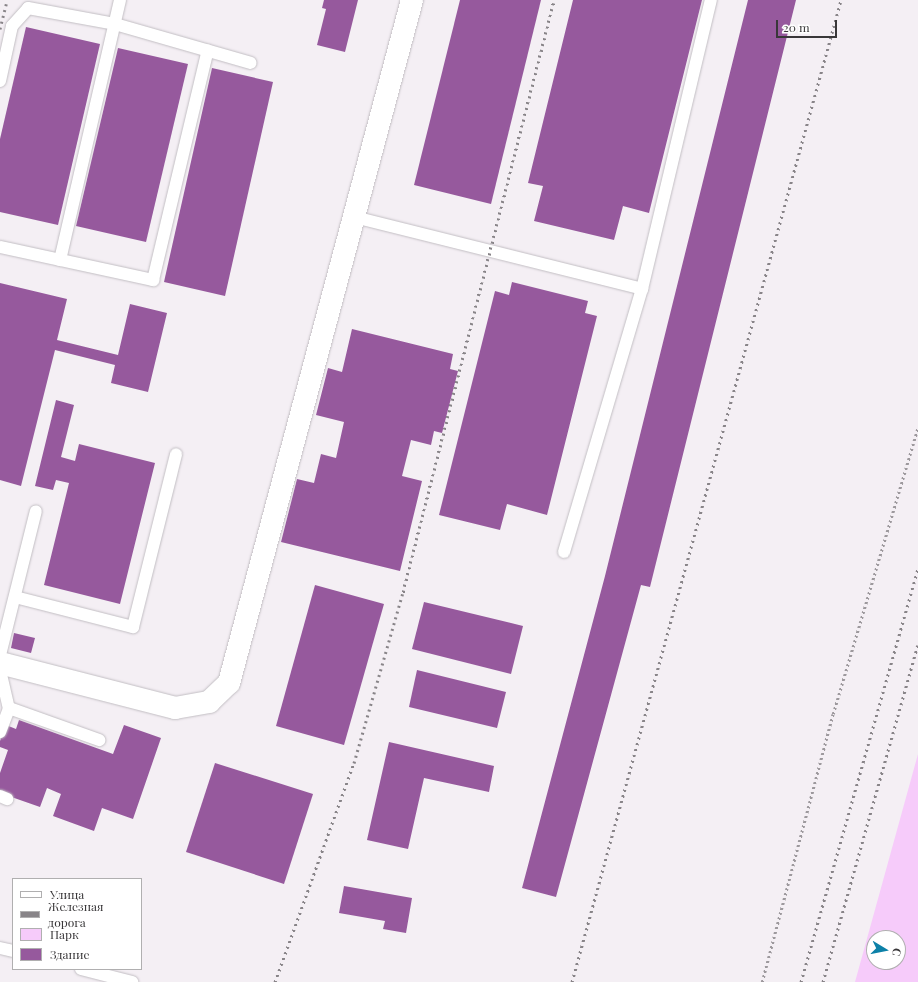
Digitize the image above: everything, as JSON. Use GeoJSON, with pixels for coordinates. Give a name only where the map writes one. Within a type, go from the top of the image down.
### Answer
{"type":"FeatureCollection","features":[{"type":"Feature","properties":{"kind":"street"},"geometry":{"type":"LineString","coordinates":[[0,662],[175,708],[209,702],[229,683],[412,0]]}},
{"type":"Feature","properties":{"kind":"lane"},"geometry":{"type":"LineString","coordinates":[[60,260],[120,0]]}},
{"type":"Feature","properties":{"kind":"lane"},"geometry":{"type":"LineString","coordinates":[[564,552],[642,289],[711,0]]}},
{"type":"Feature","properties":{"kind":"lane"},"geometry":{"type":"LineString","coordinates":[[0,81],[12,26],[28,8],[115,24],[251,63]]}},
{"type":"Feature","properties":{"kind":"lane"},"geometry":{"type":"LineString","coordinates":[[0,247],[153,280],[208,50]]}},
{"type":"Feature","properties":{"kind":"lane"},"geometry":{"type":"LineString","coordinates":[[354,217],[642,289]]}},
{"type":"Feature","properties":{"kind":"lane"},"geometry":{"type":"LineString","coordinates":[[15,597],[133,627],[176,454]]}},
{"type":"Feature","properties":{"kind":"lane"},"geometry":{"type":"LineString","coordinates":[[0,655],[36,511]]}},
{"type":"Feature","properties":{"kind":"lane"},"geometry":{"type":"LineString","coordinates":[[0,670],[9,708],[0,732]]}},
{"type":"Feature","properties":{"kind":"lane"},"geometry":{"type":"LineString","coordinates":[[9,708],[99,740]]}},
{"type":"Feature","properties":{"kind":"lane"},"geometry":{"type":"LineString","coordinates":[[0,948],[12,952]]}},
{"type":"Feature","properties":{"kind":"lane"},"geometry":{"type":"LineString","coordinates":[[85,970],[132,982]]}},
{"type":"Feature","properties":{"kind":"path"},"geometry":{"type":"LineString","coordinates":[[762,982],[833,714],[918,428]]}},
{"type":"Feature","properties":{"kind":"green space"},"geometry":{"type":"Polygon","coordinates":[[[918,754],[918,982],[855,982],[866,942],[866,970],[906,970],[906,930],[869,930],[918,754]]]}},
{"type":"Feature","properties":{"kind":"building"},"geometry":{"type":"Polygon","coordinates":[[[324,0],[358,0],[345,52],[317,45],[326,9],[322,8],[324,0]]]}},
{"type":"Feature","properties":{"kind":"building"},"geometry":{"type":"Polygon","coordinates":[[[460,0],[541,0],[491,204],[414,185],[460,0]]]}},
{"type":"Feature","properties":{"kind":"building"},"geometry":{"type":"Polygon","coordinates":[[[573,0],[702,0],[649,213],[623,206],[614,240],[534,221],[543,186],[528,183],[573,0]]]}},
{"type":"Feature","properties":{"kind":"building"},"geometry":{"type":"Polygon","coordinates":[[[748,0],[796,0],[650,587],[641,585],[556,897],[522,888],[605,576],[748,0]]]}},
{"type":"Feature","properties":{"kind":"building"},"geometry":{"type":"Polygon","coordinates":[[[26,27],[100,44],[58,225],[0,212],[0,139],[26,27]]]}},
{"type":"Feature","properties":{"kind":"building"},"geometry":{"type":"Polygon","coordinates":[[[118,48],[188,64],[146,242],[76,226],[118,48]]]}},
{"type":"Feature","properties":{"kind":"building"},"geometry":{"type":"Polygon","coordinates":[[[212,68],[273,82],[225,296],[164,282],[212,68]]]}},
{"type":"Feature","properties":{"kind":"building"},"geometry":{"type":"Polygon","coordinates":[[[512,282],[588,301],[585,313],[597,316],[547,515],[507,504],[500,530],[439,515],[495,291],[509,295],[512,282]]]}},
{"type":"Feature","properties":{"kind":"building"},"geometry":{"type":"Polygon","coordinates":[[[0,283],[67,299],[57,340],[118,355],[130,304],[167,313],[148,392],[111,383],[115,365],[55,350],[21,486],[0,480],[0,283]]]}},
{"type":"Feature","properties":{"kind":"building"},"geometry":{"type":"Polygon","coordinates":[[[352,329],[453,354],[450,369],[458,371],[442,433],[434,431],[431,445],[411,440],[402,476],[422,481],[400,571],[281,542],[297,479],[314,483],[321,454],[336,458],[344,422],[316,415],[328,368],[342,372],[352,329]]]}},
{"type":"Feature","properties":{"kind":"building"},"geometry":{"type":"Polygon","coordinates":[[[56,400],[74,405],[61,457],[75,461],[79,444],[155,463],[120,604],[44,585],[69,483],[56,480],[53,490],[35,486],[56,400]]]}},
{"type":"Feature","properties":{"kind":"building"},"geometry":{"type":"Polygon","coordinates":[[[315,585],[384,604],[344,745],[276,726],[315,585]]]}},
{"type":"Feature","properties":{"kind":"building"},"geometry":{"type":"Polygon","coordinates":[[[424,602],[523,626],[511,674],[412,649],[424,602]]]}},
{"type":"Feature","properties":{"kind":"building"},"geometry":{"type":"Polygon","coordinates":[[[14,633],[35,638],[31,653],[11,648],[14,633]]]}},
{"type":"Feature","properties":{"kind":"building"},"geometry":{"type":"Polygon","coordinates":[[[417,670],[506,692],[497,728],[409,707],[417,670]]]}},
{"type":"Feature","properties":{"kind":"building"},"geometry":{"type":"Polygon","coordinates":[[[19,720],[113,754],[124,725],[161,738],[133,819],[102,808],[94,831],[53,816],[61,794],[47,788],[40,807],[0,793],[0,773],[8,750],[0,747],[0,741],[6,725],[16,729],[19,720]]]}},
{"type":"Feature","properties":{"kind":"building"},"geometry":{"type":"Polygon","coordinates":[[[389,742],[494,766],[489,792],[424,778],[408,849],[367,840],[389,742]]]}},
{"type":"Feature","properties":{"kind":"building"},"geometry":{"type":"Polygon","coordinates":[[[215,763],[313,794],[284,884],[186,852],[215,763]]]}},
{"type":"Feature","properties":{"kind":"building"},"geometry":{"type":"Polygon","coordinates":[[[344,886],[412,898],[406,933],[383,929],[385,921],[339,913],[344,886]]]}},
{"type":"Feature","properties":{"kind":"railway"},"geometry":{"type":"LineString","coordinates":[[0,29],[7,0]]}},
{"type":"Feature","properties":{"kind":"railway"},"geometry":{"type":"LineString","coordinates":[[275,982],[354,763],[403,592],[554,0]]}},
{"type":"Feature","properties":{"kind":"railway"},"geometry":{"type":"LineString","coordinates":[[572,982],[841,0]]}},
{"type":"Feature","properties":{"kind":"railway"},"geometry":{"type":"LineString","coordinates":[[801,982],[918,569]]}},
{"type":"Feature","properties":{"kind":"railway"},"geometry":{"type":"LineString","coordinates":[[823,982],[918,645]]}}]}
